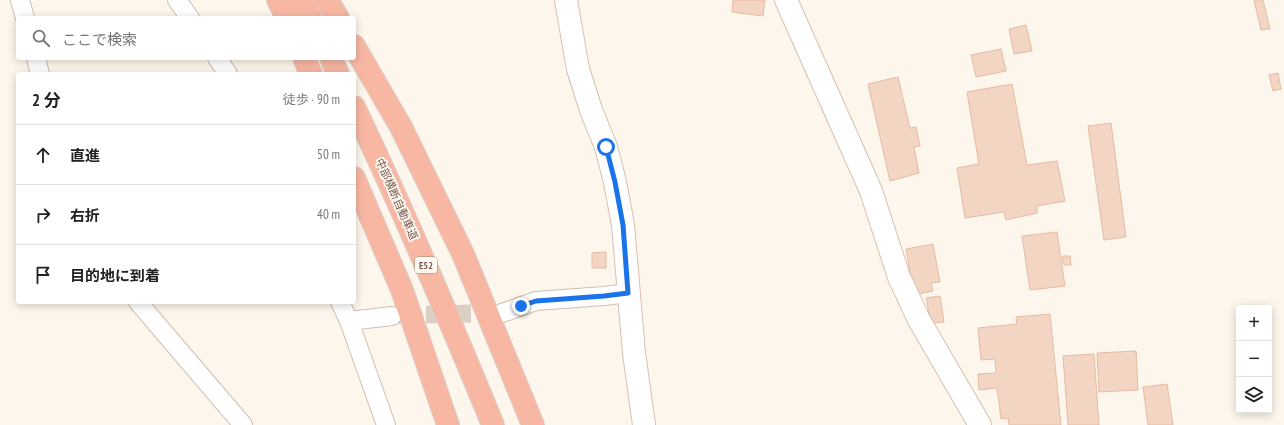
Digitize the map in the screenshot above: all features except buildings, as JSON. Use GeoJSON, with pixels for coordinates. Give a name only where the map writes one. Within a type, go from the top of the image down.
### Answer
{"type":"FeatureCollection","features":[{"type":"Feature","properties":{"kind":"highway"},"geometry":{"type":"LineString","coordinates":[[278,0],[286,16]]}},
{"type":"Feature","properties":{"kind":"highway"},"geometry":{"type":"LineString","coordinates":[[302,0],[310,16]]}},
{"type":"Feature","properties":{"kind":"highway"},"geometry":{"type":"LineString","coordinates":[[327,0],[337,16]]}},
{"type":"Feature","properties":{"kind":"highway"},"geometry":{"type":"LineString","coordinates":[[356,49],[401,127],[463,254],[533,425]]}},
{"type":"Feature","properties":{"kind":"highway"},"geometry":{"type":"LineString","coordinates":[[305,60],[310,72]]}},
{"type":"Feature","properties":{"kind":"highway"},"geometry":{"type":"LineString","coordinates":[[332,60],[337,72]]}},
{"type":"Feature","properties":{"kind":"highway","name":"中部横断自動車道"},"geometry":{"type":"LineString","coordinates":[[356,110],[382,164],[440,297],[493,425]]}},
{"type":"Feature","properties":{"kind":"highway"},"geometry":{"type":"LineString","coordinates":[[356,183],[402,290],[448,425]]}},
{"type":"Feature","properties":{"kind":"street"},"geometry":{"type":"LineString","coordinates":[[20,0],[24,16]]}},
{"type":"Feature","properties":{"kind":"street"},"geometry":{"type":"LineString","coordinates":[[177,0],[189,16]]}},
{"type":"Feature","properties":{"kind":"street"},"geometry":{"type":"LineString","coordinates":[[566,0],[578,69],[591,110],[606,147],[615,182],[623,225],[628,293],[644,425]]}},
{"type":"Feature","properties":{"kind":"street"},"geometry":{"type":"LineString","coordinates":[[786,0],[871,191],[899,277],[919,320],[980,425]]}},
{"type":"Feature","properties":{"kind":"street"},"geometry":{"type":"LineString","coordinates":[[36,60],[40,72]]}},
{"type":"Feature","properties":{"kind":"street"},"geometry":{"type":"LineString","coordinates":[[218,60],[227,72]]}},
{"type":"Feature","properties":{"kind":"street"},"geometry":{"type":"LineString","coordinates":[[502,313],[536,301],[628,293]]}},
{"type":"Feature","properties":{"kind":"street"},"geometry":{"type":"LineString","coordinates":[[140,304],[243,425]]}},
{"type":"Feature","properties":{"kind":"street"},"geometry":{"type":"LineString","coordinates":[[341,304],[349,321],[386,425]]}},
{"type":"Feature","properties":{"kind":"street"},"geometry":{"type":"LineString","coordinates":[[349,321],[392,316]]}},
{"type":"Feature","properties":{"kind":"tunnel"},"geometry":{"type":"LineString","coordinates":[[399,315],[499,313]]}},
{"type":"Feature","properties":{"kind":"route"},"geometry":{"type":"LineString","coordinates":[[521,306],[536,301],[628,293],[623,225],[615,182],[606,147]]}}]}
